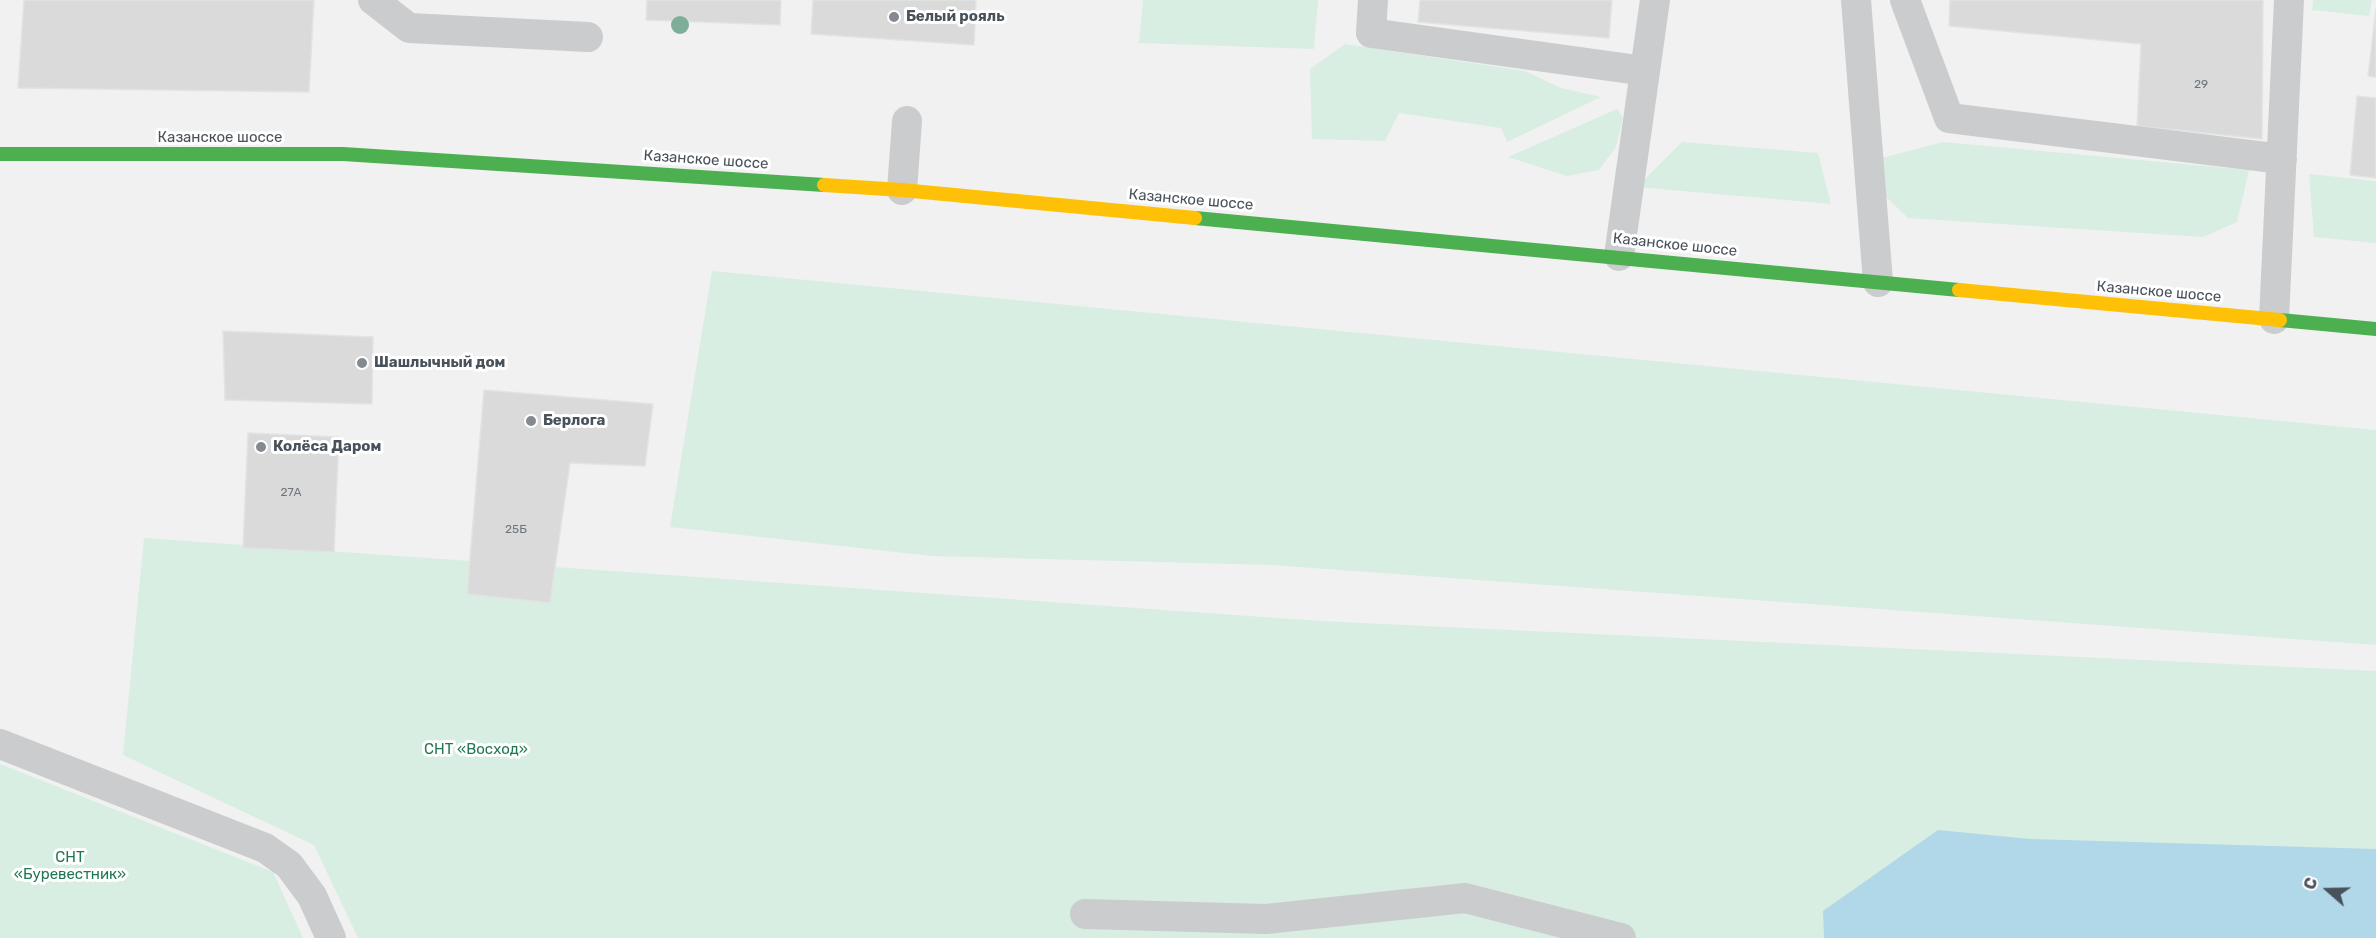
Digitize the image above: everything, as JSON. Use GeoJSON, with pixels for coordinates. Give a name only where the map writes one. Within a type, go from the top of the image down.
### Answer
{"type":"FeatureCollection","features":[{"type":"Feature","properties":{"kind":"main road","name":"Казанское шоссе"},"geometry":{"type":"LineString","coordinates":[[0,154],[343,154],[902,190],[2376,329]]}},
{"type":"Feature","properties":{"kind":"lane"},"geometry":{"type":"LineString","coordinates":[[373,0],[409,28],[588,37]]}},
{"type":"Feature","properties":{"kind":"lane"},"geometry":{"type":"LineString","coordinates":[[1373,0],[1371,33],[1645,71]]}},
{"type":"Feature","properties":{"kind":"lane"},"geometry":{"type":"LineString","coordinates":[[1619,256],[1655,0]]}},
{"type":"Feature","properties":{"kind":"lane"},"geometry":{"type":"LineString","coordinates":[[1856,0],[1878,282]]}},
{"type":"Feature","properties":{"kind":"lane"},"geometry":{"type":"LineString","coordinates":[[1905,0],[1949,118],[2282,159]]}},
{"type":"Feature","properties":{"kind":"lane"},"geometry":{"type":"LineString","coordinates":[[2274,319],[2289,0]]}},
{"type":"Feature","properties":{"kind":"lane"},"geometry":{"type":"LineString","coordinates":[[902,190],[907,121]]}},
{"type":"Feature","properties":{"kind":"lane"},"geometry":{"type":"LineString","coordinates":[[0,744],[265,848],[289,865],[312,896],[331,938]]}},
{"type":"Feature","properties":{"kind":"lane"},"geometry":{"type":"LineString","coordinates":[[1085,915],[1266,919],[1465,898],[1621,938]]}},
{"type":"Feature","properties":{"kind":"green space"},"geometry":{"type":"Polygon","coordinates":[[[1143,0],[1318,0],[1314,49],[1139,43],[1143,0]]]}},
{"type":"Feature","properties":{"kind":"green space"},"geometry":{"type":"Polygon","coordinates":[[[2313,0],[2372,0],[2369,16],[2312,10],[2313,0]]]}},
{"type":"Feature","properties":{"kind":"green space"},"geometry":{"type":"Polygon","coordinates":[[[1345,44],[1525,71],[1561,88],[1601,97],[1507,142],[1501,128],[1399,113],[1385,141],[1312,139],[1310,69],[1345,44]]]}},
{"type":"Feature","properties":{"kind":"green space"},"geometry":{"type":"Polygon","coordinates":[[[1617,109],[1623,118],[1616,147],[1599,170],[1567,176],[1508,157],[1617,109]]]}},
{"type":"Feature","properties":{"kind":"green space"},"geometry":{"type":"Polygon","coordinates":[[[1682,142],[1818,153],[1831,204],[1637,187],[1682,142]]]}},
{"type":"Feature","properties":{"kind":"green space"},"geometry":{"type":"Polygon","coordinates":[[[1943,142],[2249,170],[2237,222],[2203,237],[1908,218],[1883,194],[1874,160],[1943,142]]]}},
{"type":"Feature","properties":{"kind":"green space"},"geometry":{"type":"Polygon","coordinates":[[[2309,174],[2376,181],[2376,243],[2314,237],[2309,174]]]}},
{"type":"Feature","properties":{"kind":"green space"},"geometry":{"type":"Polygon","coordinates":[[[712,271],[2376,430],[2376,645],[1271,565],[931,556],[670,527],[712,271]]]}},
{"type":"Feature","properties":{"kind":"green space","name":"СНТ «Восход»"},"geometry":{"type":"Polygon","coordinates":[[[144,538],[1320,621],[2376,671],[2376,938],[358,938],[314,845],[123,755],[144,538]]]}},
{"type":"Feature","properties":{"kind":"green space","name":"СНТ «Буревестник»"},"geometry":{"type":"Polygon","coordinates":[[[0,764],[273,872],[303,938],[0,938],[0,764]]]}},
{"type":"Feature","properties":{"kind":"water"},"geometry":{"type":"Polygon","coordinates":[[[1938,830],[2030,839],[2376,849],[2376,938],[1824,938],[1823,911],[1938,830]]]}},
{"type":"Feature","properties":{"kind":"building"},"geometry":{"type":"Polygon","coordinates":[[[24,0],[314,0],[309,92],[18,88],[24,0]]]}},
{"type":"Feature","properties":{"kind":"building"},"geometry":{"type":"Polygon","coordinates":[[[647,0],[781,0],[780,25],[646,20],[647,0]]]}},
{"type":"Feature","properties":{"kind":"building","name":"Белый рояль"},"geometry":{"type":"Polygon","coordinates":[[[813,0],[976,0],[974,45],[811,34],[813,0]]]}},
{"type":"Feature","properties":{"kind":"building"},"geometry":{"type":"Polygon","coordinates":[[[1420,0],[1612,0],[1609,38],[1418,22],[1420,0]]]}},
{"type":"Feature","properties":{"kind":"building"},"geometry":{"type":"Polygon","coordinates":[[[1950,0],[2263,0],[2262,139],[2137,126],[2141,44],[1949,26],[1950,0]]]}},
{"type":"Feature","properties":{"kind":"building"},"geometry":{"type":"Polygon","coordinates":[[[2376,9],[2376,77],[2368,76],[2376,9]]]}},
{"type":"Feature","properties":{"kind":"building"},"geometry":{"type":"Polygon","coordinates":[[[2357,96],[2376,98],[2376,178],[2350,175],[2357,96]]]}},
{"type":"Feature","properties":{"kind":"building"},"geometry":{"type":"Polygon","coordinates":[[[223,331],[373,337],[372,404],[225,400],[223,331]]]}},
{"type":"Feature","properties":{"kind":"building"},"geometry":{"type":"Polygon","coordinates":[[[484,390],[653,404],[645,466],[570,463],[550,603],[467,594],[484,390]]]}},
{"type":"Feature","properties":{"kind":"building"},"geometry":{"type":"Polygon","coordinates":[[[248,433],[339,437],[334,552],[243,548],[248,433]]]}},
{"type":"Feature","properties":{"kind":"traffic: fast"},"geometry":{"type":"LineString","coordinates":[[0,154],[343,154],[824,185]]}},
{"type":"Feature","properties":{"kind":"traffic: fast"},"geometry":{"type":"LineString","coordinates":[[1195,218],[1959,290]]}},
{"type":"Feature","properties":{"kind":"traffic: fast"},"geometry":{"type":"LineString","coordinates":[[2280,320],[2376,329]]}},
{"type":"Feature","properties":{"kind":"traffic: slow"},"geometry":{"type":"LineString","coordinates":[[824,185],[902,190],[1195,218]]}},
{"type":"Feature","properties":{"kind":"traffic: slow"},"geometry":{"type":"LineString","coordinates":[[1959,290],[2280,320]]}},
{"type":"Feature","properties":{"kind":"place","name":"Белый рояль"},"geometry":{"type":"Point","coordinates":[894,17]}},
{"type":"Feature","properties":{"kind":"place","name":"Шашлычный дом"},"geometry":{"type":"Point","coordinates":[362,363]}},
{"type":"Feature","properties":{"kind":"place","name":"Берлога"},"geometry":{"type":"Point","coordinates":[531,421]}},
{"type":"Feature","properties":{"kind":"place","name":"Колёса Даром"},"geometry":{"type":"Point","coordinates":[261,447]}}]}
